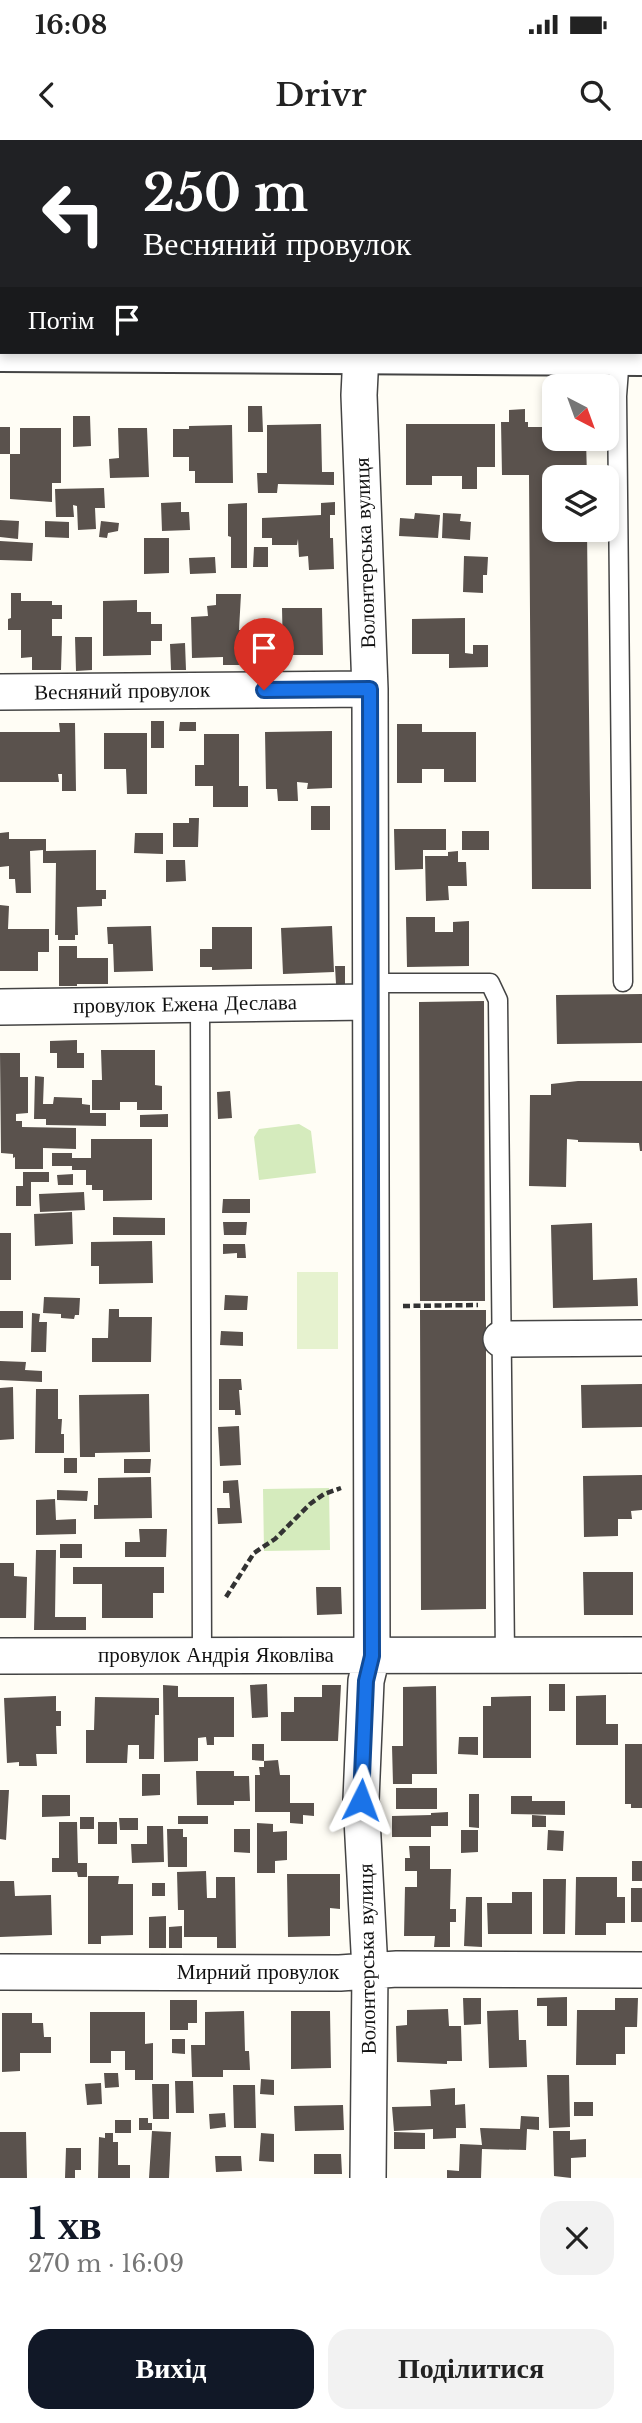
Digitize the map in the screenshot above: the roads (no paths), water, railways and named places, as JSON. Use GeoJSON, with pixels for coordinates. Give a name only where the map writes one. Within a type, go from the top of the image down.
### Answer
{"type":"FeatureCollection","features":[{"type":"Feature","properties":{"kind":"street"},"geometry":{"type":"LineString","coordinates":[[361,354],[631,356]]}},
{"type":"Feature","properties":{"kind":"street","name":"Волонтерська вулиця"},"geometry":{"type":"LineString","coordinates":[[361,354],[359,395],[370,689],[372,1656],[366,1681],[361,1800],[370,1970],[368,2178]]}},
{"type":"Feature","properties":{"kind":"street","name":"Весняний провулок"},"geometry":{"type":"LineString","coordinates":[[0,692],[370,689]]}},
{"type":"Feature","properties":{"kind":"street","name":"провулок Ежена Деслава"},"geometry":{"type":"LineString","coordinates":[[0,1007],[201,1004],[370,993]]}},
{"type":"Feature","properties":{"kind":"street"},"geometry":{"type":"LineString","coordinates":[[501,1322],[642,1338]]}},
{"type":"Feature","properties":{"kind":"street","name":"провулок Андрія Яковліва"},"geometry":{"type":"LineString","coordinates":[[0,1656],[202,1639],[372,1656],[642,1655]]}},
{"type":"Feature","properties":{"kind":"street","name":"Мирний провулок"},"geometry":{"type":"LineString","coordinates":[[0,1972],[642,1970]]}},
{"type":"Feature","properties":{"kind":"lane"},"geometry":{"type":"LineString","coordinates":[[623,982],[617,396],[631,356]]}},
{"type":"Feature","properties":{"kind":"lane"},"geometry":{"type":"LineString","coordinates":[[370,993],[491,983],[498,1000],[505,1655]]}},
{"type":"Feature","properties":{"kind":"lane"},"geometry":{"type":"LineString","coordinates":[[201,1004],[202,1639]]}}]}
